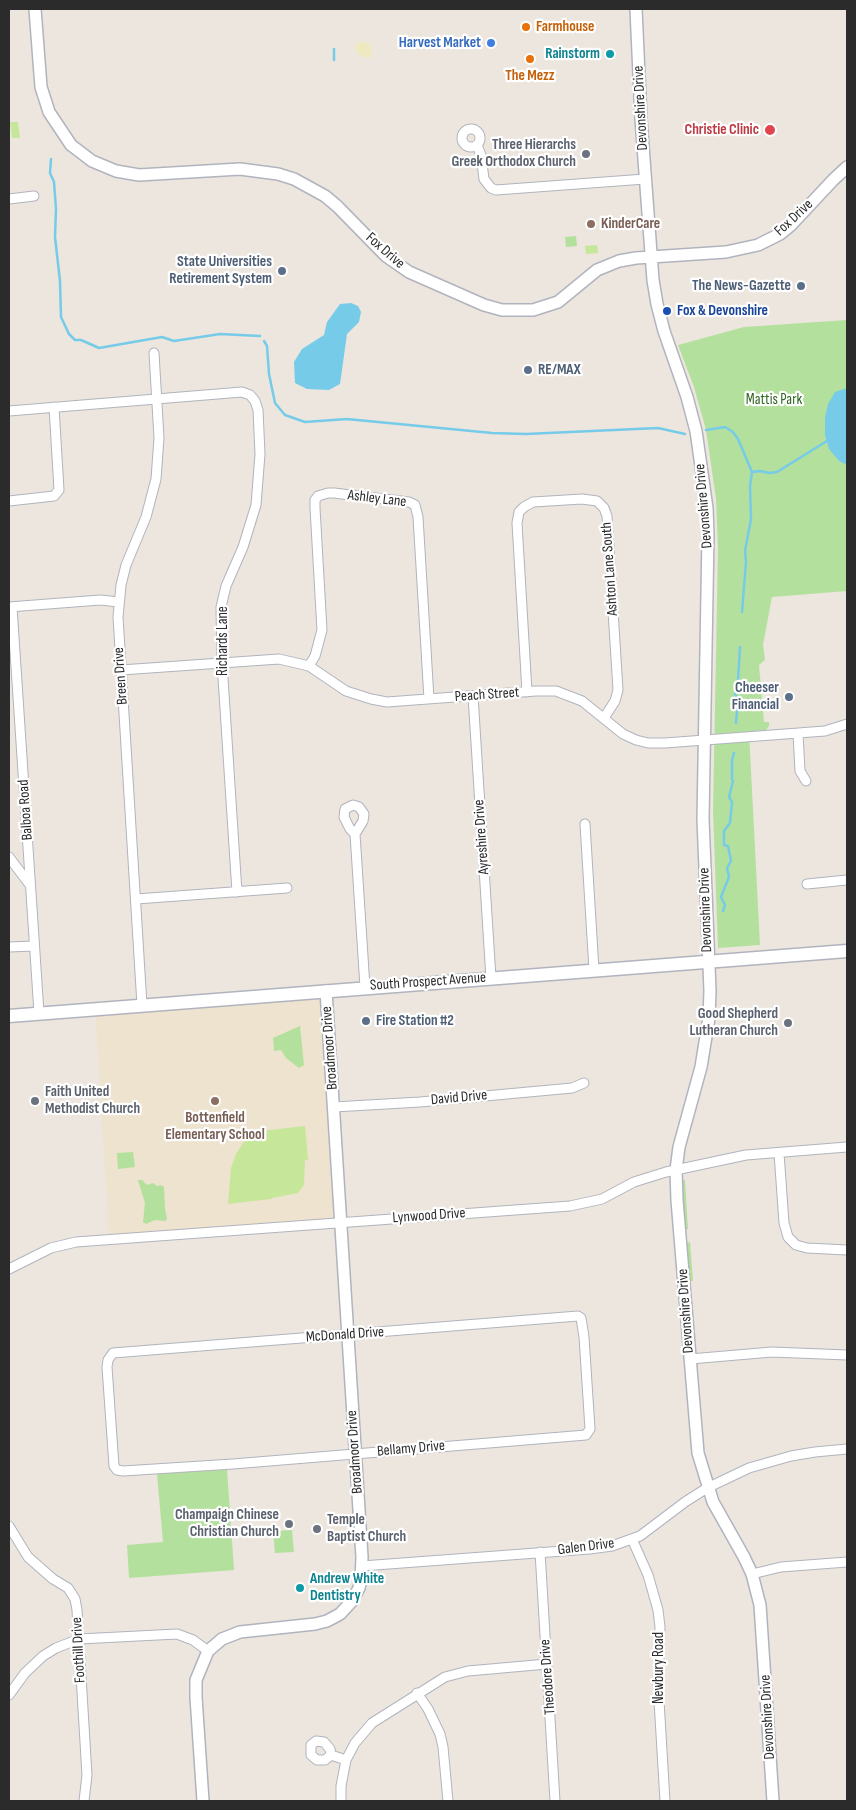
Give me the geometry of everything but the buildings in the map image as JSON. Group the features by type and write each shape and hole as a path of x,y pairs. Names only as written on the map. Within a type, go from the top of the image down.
{"main road":[{"name":"South Prospect Avenue","path":"9,1016 847,951"}],"street":[{"name":"Fox Drive","path":"35,9 41,87 48,112 71,145 92,162 116,171 139,175 240,169 278,174 294,179 337,206 386,256 409,272 484,305 502,310 534,310 558,302 597,270 619,261 743,249 768,241 790,225 847,167"},
{"name":"Devonshire Drive","path":"636,9 645,179 657,304 693,419 707,508 708,568 703,844 707,961 710,992 706,1038 682,1132 676,1170 696,1442 707,1488 721,1519 752,1574 760,1605 773,1801"},
{"path":"477,146 481,155 484,179 491,188 496,190 645,179"},
{"path":"9,198 34,196"},
{"name":"Breen Drive","path":"142,1005 118,617 126,565 146,517 156,479 159,438 154,353"},
{"name":"Richards Lane","path":"156,399 242,392 253,397 258,410 260,454 256,505 238,560 226,586 221,607 222,663 237,892"},
{"path":"9,410 156,399"},
{"path":"9,501 46,498 54,496 59,490 54,407"},
{"name":"Ashley Lane","path":"309,666 316,656 322,630 315,508 318,496 328,493 409,502 415,505 418,517 429,699"},
{"name":"Ashton Lane South","path":"527,692 517,523 519,512 524,506 532,502 582,499 597,501 604,508 607,516 618,690 615,701 604,718"},
{"path":"10,607 100,600 119,602"},
{"name":"Balboa Road","path":"10,607 39,1013"},
{"name":"Peach Street","path":"121,670 279,659 309,666 346,691 388,702 546,690 565,694 582,701 623,734 648,743 825,731 847,724"},
{"name":"Ayreshire Drive","path":"473,696 491,978"},
{"path":"798,733 800,771 806,781"},
{"path":"585,824 594,970"},
{"path":"355,834 365,987"},
{"path":"9,857 31,886"},
{"path":"807,884 847,880"},
{"path":"136,899 287,888"},
{"path":"9,947 34,946"},
{"name":"Broadmoor Drive","path":"208,1651 222,1639 240,1632 327,1621 340,1614 352,1601 359,1588 362,1566 326,991"},
{"name":"David Drive","path":"334,1107 420,1102 572,1088 584,1083"},
{"name":"Lynwood Drive","path":"9,1269 51,1248 76,1242 570,1206 602,1199 643,1179 676,1170 739,1157 847,1147"},
{"path":"779,1153 784,1223 788,1237 796,1245 807,1248 847,1250"},
{"name":"McDonald Drive","path":"117,1470 113,1460 108,1367 110,1356 113,1353 578,1316 581,1318 590,1429 586,1435"},
{"path":"690,1359 772,1352 847,1355"},
{"name":"Bellamy Drive","path":"117,1470 233,1464 586,1435"},
{"name":"Galen Drive","path":"362,1566 599,1549 632,1539 646,1532 685,1502 707,1488 742,1472 770,1461 815,1452 847,1450"},
{"name":"Foothill Drive","path":"9,1526 28,1557 52,1579 73,1593 77,1610 87,1775 84,1801"},
{"name":"Newbury Road","path":"632,1539 648,1575 658,1610 660,1627 658,1684 665,1801"},
{"name":"Theodore Drive","path":"540,1552 555,1801"},
{"path":"752,1574 781,1567 847,1562"},
{"path":"9,1695 25,1673 43,1656 56,1648 78,1639 168,1633 183,1635 208,1651 196,1680 203,1801"},
{"path":"341,1801 341,1786 346,1760 355,1743 372,1723 432,1683 452,1674 468,1671 547,1664"},
{"path":"418,1693 428,1709 444,1747 448,1801"},
{"path":"331,1755 346,1760"}],"shaded area":[{"name":"Bottenfield Elementary School","path":"323,993 337,1219 109,1237 95,1008"}],"green space":[{"path":"10,122 18,122 20,138 12,138"},
{"path":"576,236 577,246 566,247 565,237"},
{"path":"597,245 598,253 586,254 585,246"},
{"name":"Mattis Park","path":"847,320 847,591 772,597 763,645 765,660 759,665 764,722 769,722 769,726 766,730 749,732 760,945 718,948 713,811 718,549 716,499 706,430 694,387 678,345 744,327"},
{"path":"300,1026 304,1065 299,1068 286,1058 281,1050 274,1051 273,1038"},
{"path":"305,1126 308,1160 305,1160 304,1185 298,1193 271,1199 228,1204 231,1168 236,1154 245,1140 252,1134 261,1131"},
{"path":"133,1152 135,1167 118,1169 117,1153"},
{"path":"138,1180 142,1180 147,1185 153,1183 164,1187 167,1219 165,1221 155,1220 146,1224 143,1222 145,1203"},
{"path":"681,1180 685,1180 688,1229 684,1229"},
{"path":"690,1242 693,1281 689,1281 685,1244"},
{"path":"227,1469 234,1570 129,1578 127,1545 163,1542 157,1474"},
{"path":"292,1530 294,1552 275,1553 273,1531"}],"sand":[{"path":"358,42 370,43 372,48 371,57 365,58 357,53 354,47"}],"water":[{"path":"351,303 358,306 361,312 359,322 347,334 340,384 329,390 307,389 295,383 294,362 302,349 324,335 327,322 340,304"},
{"path":"847,388 847,465 839,461 829,449 825,435 825,418 828,404 835,392"}],"waterway":[{"path":"334,49 334,60"},
{"path":"51,159 50,173 54,182 56,209 55,237 60,281 61,317 69,334 75,340 81,340 99,348 162,337 174,341 220,334 260,336"},
{"path":"264,341 267,346 269,374 275,403 285,415 305,422 347,419 492,433 526,434 658,428 685,434"},
{"path":"706,430 725,427 733,432 738,439 752,472 750,486 751,519 745,551 746,562 742,612"},
{"path":"752,472 777,472 827,441"},
{"path":"736,723 738,700 735,694 740,684 738,680 740,647"},
{"path":"723,911 725,905 721,897 729,877 727,868 731,861 728,846 724,845 724,831 730,823 732,802 729,797 733,781 732,760 734,753"}],"place":[{"name":"Farmhouse","path":"526,27"},
{"name":"Harvest Market","path":"491,43"},
{"name":"Rainstorm","path":"610,54"},
{"name":"The Mezz","path":"530,59"},
{"name":"Christie Clinic","path":"770,130"},
{"name":"Three Hierarchs Greek Orthodox Church","path":"586,154"},
{"name":"KinderCare","path":"591,224"},
{"name":"State Universities Retirement System","path":"282,271"},
{"name":"The News-Gazette","path":"801,286"},
{"name":"Fox & Devonshire","path":"667,311"},
{"name":"RE/MAX","path":"528,370"},
{"name":"Cheeser Financial","path":"789,697"},
{"name":"Fire Station #2","path":"366,1021"},
{"name":"Good Shepherd Lutheran Church","path":"788,1023"},
{"name":"Faith United Methodist Church","path":"35,1101"},
{"name":"Bottenfield Elementary School","path":"215,1101"},
{"name":"Champaign Chinese Christian Church","path":"289,1524"},
{"name":"Temple Baptist Church","path":"317,1529"},
{"name":"Andrew White Dentistry","path":"300,1588"}]}
